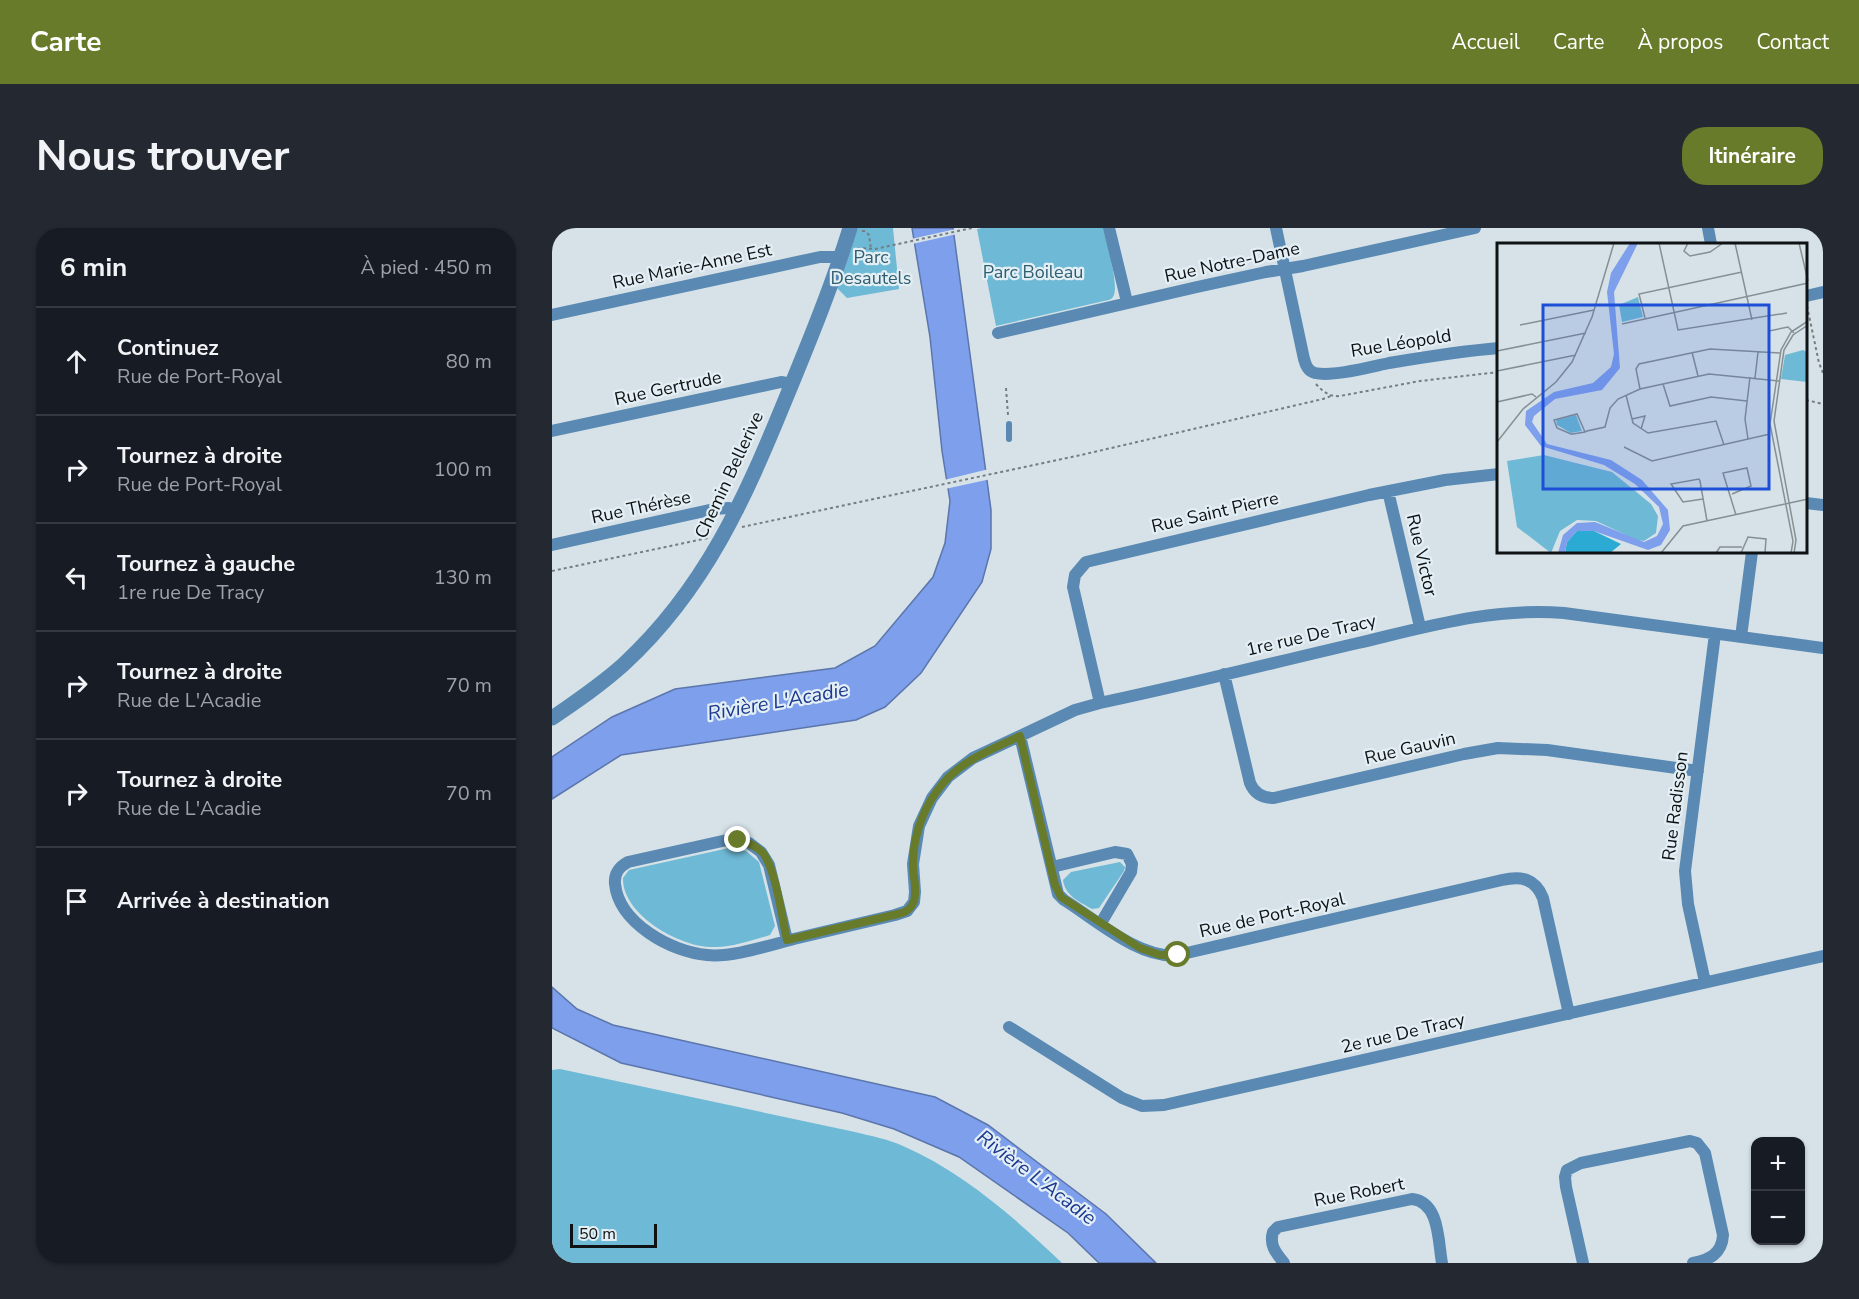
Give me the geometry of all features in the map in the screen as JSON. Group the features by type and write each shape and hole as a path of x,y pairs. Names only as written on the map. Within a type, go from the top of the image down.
{"street":[{"path":"1109,228 1127,302"},
{"path":"1276,228 1285,269"},
{"name":"Rue Notre-Dame","path":"998,333 1127,302 1475,228"},
{"path":"1708,228 1711,243"},
{"name":"Chemin Bellerive","path":"552,718 615,672 653,634 699,575 738,510 855,233"},
{"name":"Rue Marie-Anne Est","path":"552,315 847,253"},
{"name":"Rue Léopold","path":"1285,269 1305,359 1310,370 1325,373 1442,354 1497,348"},
{"path":"1808,296 1823,292"},
{"name":"Rue Gertrude","path":"552,431 781,382 792,384"},
{"name":"Rue Saint Pierre","path":"1100,703 1073,587 1075,575 1082,565 1094,559 1388,491 1445,480 1497,474"},
{"name":"Rue Victor","path":"1388,491 1420,627"},
{"path":"1808,503 1823,505"},
{"name":"Rue Thérèse","path":"552,544 714,509 738,510"},
{"path":"1740,637 1752,554"},
{"name":"1re rue De Tracy","path":"787,940 902,913 912,906 915,892 913,864 915,841 922,818 936,791 948,777 966,762 1076,710 1100,703 1420,627 1483,615 1533,611 1564,613 1823,648"},
{"name":"Rue Radisson","path":"1705,982 1689,913 1685,879 1715,634"},
{"name":"Rue Gauvin","path":"1224,674 1250,783 1255,792 1267,798 1482,750 1514,747 1698,771"},
{"name":"Rue de Port-Royal","path":"1020,736 1056,889 1061,897 1147,951 1172,956 1502,880 1525,879 1537,886 1543,898 1569,1014"},
{"path":"727,840 745,842 761,852 769,865 787,940 717,956 685,950 650,933 629,916 618,898 615,875 628,862 727,840"},
{"path":"1052,867 1115,852 1124,853 1130,857 1131,872 1101,923"},
{"name":"2e rue De Tracy","path":"1009,1027 1122,1098 1135,1104 1156,1106 1823,956"},
{"path":"1583,1263 1566,1187 1567,1170 1581,1163 1690,1141 1697,1143 1705,1153 1723,1235 1721,1247 1715,1254 1693,1263"},
{"name":"Rue Robert","path":"1284,1263 1272,1243 1273,1232 1278,1227 1412,1199 1426,1204 1432,1214 1442,1263"}],"lane":[{"path":"1009,424 1009,439"}],"path":[{"path":"847,253 857,248 875,249 972,228"},
{"path":"855,233 862,230 867,232 871,249"},
{"path":"857,248 858,243"},
{"path":"1808,315 1823,373"},
{"path":"736,528 924,489 1330,396 1341,396 1420,381 1497,372"},
{"path":"1316,383 1323,392 1330,396"},
{"path":"1006,388 1009,424"},
{"path":"1808,400 1823,404"},
{"path":"552,572 714,536"}],"green space":[{"name":"Parc Desautels","path":"857,228 893,228 899,289 847,298 837,288"},
{"name":"Parc Boileau","path":"1103,228 1114,274 1113,297 996,326 977,229"},
{"path":"729,848 746,851 759,862 775,926 770,935 723,947 702,946 687,942 671,936 643,917 632,905 625,892 623,878 629,870"},
{"path":"1120,862 1125,867 1124,871 1099,908 1092,909 1078,901 1064,886 1063,880 1071,872"},
{"path":"560,1069 855,1132 897,1144 947,1169 968,1183 1062,1263 552,1263 552,1070"}],"water":[{"name":"Rivière L'Acadie","path":"912,228 953,228 991,510 991,549 982,582 921,673 885,707 856,720 621,755 552,799 552,757 612,717 675,689 835,668 875,646 933,577 945,543 950,501 942,451 930,337"},
{"name":"Rivière L'Acadie","path":"552,987 577,1009 613,1025 935,1097 988,1125 1106,1214 1156,1263 1099,1263 1068,1233 959,1157 894,1129 842,1113 621,1063 552,1028"}],"pier":[{"path":"956,229 957,234 912,244 911,239"},
{"path":"989,469 991,479 945,489 944,480"}],"route":[{"path":"738,840 752,845 766,858 771,869 787,940 902,913 907,911 914,902 915,841 922,818 936,791 966,762 1020,736 1058,894 1140,948 1160,955 1178,955"}]}
